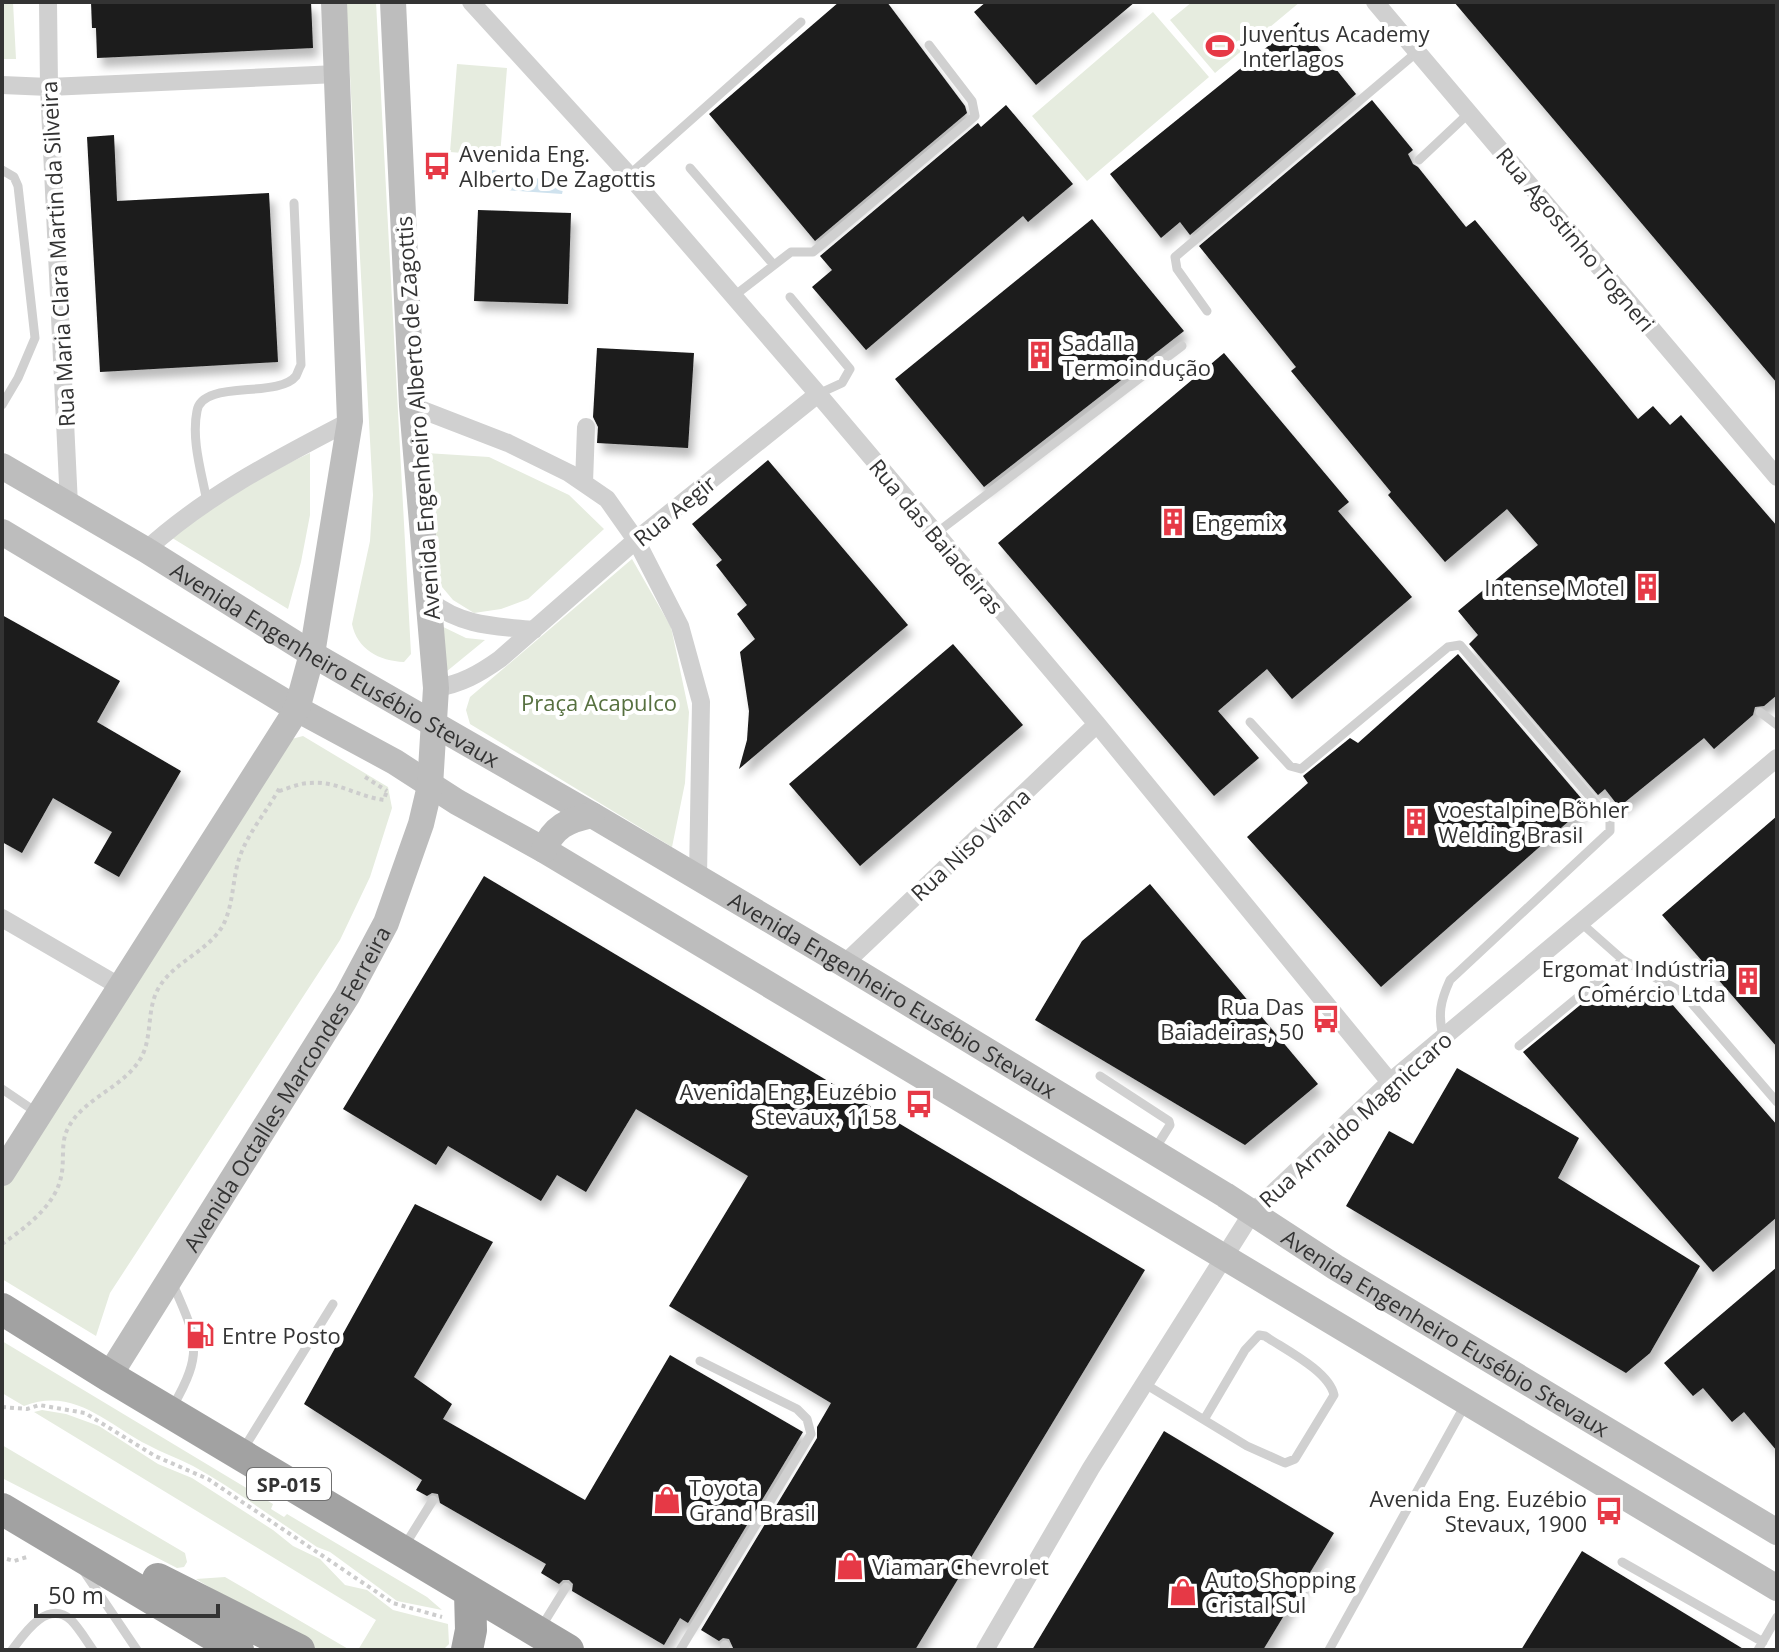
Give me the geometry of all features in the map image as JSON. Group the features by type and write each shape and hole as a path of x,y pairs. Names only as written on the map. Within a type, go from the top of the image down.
{"highway":[{"name":"SP-015","path":"2,1309 568,1650"},
{"path":"5,1518 81,1556 238,1650"},
{"path":"81,1556 138,1566 170,1586 299,1650"},
{"path":"468,1642 470,1592"}],"main road":[{"path":"2,1173 297,709 312,654 350,421 334,2"},
{"name":"Avenida Engenheiro Alberto de Zagottis","path":"393,2 412,406 436,688 430,786"},
{"name":"Avenida Engenheiro Eusébio Stevaux","path":"2,466 146,550 312,654 844,964 1154,1152 1335,1267 1777,1532"},
{"path":"2,532 297,709 395,762 430,786 544,850 1776,1586"},
{"name":"Avenida Octalles Marcondes Ferreira","path":"109,1376 367,960 386,923 421,824 430,786"},
{"path":"544,850 553,832 563,823 592,815"}],"street":[{"name":"Rua Maria Clara Martin da Silveira","path":"48,2 49,87 69,505"},
{"name":"Rua das Baiadeiras","path":"471,2 629,175 818,394 1097,724 1390,1082"},
{"name":"Rua Agostinho Togneri","path":"1375,2 1777,477"},
{"path":"2,85 49,87 337,74"},
{"name":"Rua Aegir","path":"436,688 478,675 636,540 818,394"},
{"path":"412,406 508,443 584,483 607,499 636,540 680,626 701,702 698,877"},
{"path":"146,550 170,528 244,477 350,421"},
{"path":"584,483 586,427"},
{"path":"430,601 445,613 478,625 534,630"},
{"name":"Rua Niso Viana","path":"844,964 1097,724"},
{"name":"Rua Arnaldo Magniccaro","path":"985,1650 1091,1468 1252,1213 1390,1082 1777,758"},
{"path":"2,918 119,986"}],"lane":[{"path":"629,175 801,22"},
{"path":"734,296 791,252 813,252 975,116 972,101 929,45"},
{"path":"1207,311 1177,269 1175,257 1417,52"},
{"path":"1419,160 1469,113"},
{"path":"690,168 773,264"},
{"path":"2,170 14,177 18,186 35,338 18,378 2,405"},
{"path":"207,502 197,447 196,409 202,399 282,384 295,377 301,365 294,203"},
{"path":"790,297 850,369 842,383 818,394"},
{"path":"935,534 1182,346"},
{"path":"1250,722 1290,766 1301,769 1448,647 1460,645 1610,820 1610,831 1450,980 1440,1002 1443,1037"},
{"path":"1760,712 1777,725"},
{"path":"1580,922 1623,960 1682,992 1777,1102"},
{"path":"1519,1046 1623,960"},
{"path":"1100,1076 1169,1121 1170,1125 1154,1152"},
{"path":"2,1089 39,1114"},
{"path":"169,1412 190,1376 194,1341 171,1277"},
{"path":"239,1454 333,1304"},
{"path":"1145,1384 1247,1446 1285,1463 1295,1459 1334,1395 1333,1389 1300,1359 1259,1335 1245,1350 1205,1418"},
{"path":"680,1650 811,1434 807,1419 797,1409 700,1361"},
{"path":"1329,1650 1466,1403"},
{"path":"401,1551 433,1500"},
{"path":"81,1556 137,1650"},
{"path":"1622,1562 1761,1646 1777,1617"},
{"path":"538,1632 566,1587"},
{"path":"12,1650 34,1621 53,1613 69,1618 93,1650"}],"path":[{"path":"278,791 310,782 334,785 367,798 384,800 395,762"},
{"path":"2,1244 24,1229 52,1198 61,1178 67,1130 76,1117 131,1071 142,1055 157,989 223,925 241,852 284,777"},
{"path":"2,1407 27,1409 39,1405 85,1413 155,1456 208,1479 393,1603 447,1618 468,1642"}],"green space":[{"path":"2,2 13,2 16,59 2,59"},
{"path":"346,2 376,2 411,654 404,662 370,652 359,640 352,624 370,541 373,495"},
{"name":"Juventus Academy Interlagos","path":"1192,2 1300,2 1215,73 1170,20"},
{"path":"1153,12 1209,77 1087,181 1032,116"},
{"path":"457,64 507,68 500,156 450,152"},
{"path":"310,453 310,515 288,609 169,536 238,487"},
{"path":"426,453 489,457 569,495 604,529 528,599 501,609 474,613 453,600 437,581"},
{"name":"Praça Acapulco","path":"632,559 671,627 689,712 685,783 672,847 470,724 466,710 470,697"},
{"path":"435,623 466,638 485,640 441,676"},
{"path":"303,736 388,787 392,808 370,877 340,940 110,1293 96,1336 2,1279 2,1177 284,741"},
{"path":"2,1341 273,1504 271,1509 284,1517 287,1514 427,1597 442,1610 397,1601 330,1552 317,1547 225,1485 148,1445 90,1410 59,1401 42,1401 24,1406 2,1393"},
{"path":"42,1410 66,1414 99,1426 158,1464 192,1478 293,1546 320,1559 345,1585 367,1590 393,1610 448,1624 449,1644 443,1650 358,1650 376,1620 34,1412"},
{"path":"2,1445 185,1553 187,1562 184,1567 177,1568 2,1478"},
{"path":"225,1577 350,1650 313,1650 196,1579"}],"water":[{"path":"492,170 529,180 548,176 556,178 564,185 562,194 491,189"}],"building":[{"path":"91,2 311,2 313,48 97,58"},
{"path":"839,2 887,2 965,106 967,113 815,241 709,114"},
{"path":"986,2 1135,2 1036,85 974,12"},
{"path":"1454,2 1777,2 1777,383"},
{"path":"1298,22 1356,94 1190,235 1180,222 1161,238 1110,174"},
{"path":"1372,100 1413,150 1408,154 1413,164 1466,227 1475,220 1638,419 1653,406 1670,425 1681,415 1777,526 1777,695 1764,706 1755,707 1753,715 1714,749 1704,738 1619,807 1605,789 1598,795 1469,644 1478,635 1458,611 1538,545 1507,509 1445,562 1291,371 1296,367 1199,246"},
{"path":"1006,105 1073,184 1028,222 1023,216 866,350 812,287 832,270 820,256 978,123 981,127"},
{"path":"114,135 117,201 269,193 278,362 100,372 87,137"},
{"path":"478,210 571,213 568,304 474,301"},
{"name":"Sadalla Termoindução","path":"1092,219 1184,331 984,487 895,379"},
{"path":"597,348 694,353 688,448 597,443 598,427 593,417"},
{"name":"Engemix","path":"1224,353 1349,502 1338,511 1412,597 1292,699 1267,669 1218,711 1259,758 1214,796 998,543"},
{"path":"768,460 908,625 739,769 747,740 749,711 740,652 755,639 737,614 747,605 716,565 722,560 692,524"},
{"path":"2,615 120,681 97,722 181,771 119,877 94,863 112,832 53,798 22,853 2,842"},
{"path":"953,644 1023,725 860,866 789,784"},
{"name":"voestalpine Böhler Welding Brasil","path":"1458,654 1587,805 1381,987 1247,837 1308,783 1303,776 1350,738 1358,743"},
{"name":"Ergomat Indústria Comércio Ltda","path":"1777,816 1777,1047 1662,915"},
{"path":"484,876 1145,1270 915,1650 734,1650 729,1639 719,1641 701,1630 817,1438 817,1427 831,1403 669,1306 748,1176 636,1109 586,1192 557,1175 541,1201 448,1146 436,1165 343,1109"},
{"path":"1150,884 1318,1084 1245,1145 1035,1020 1082,941"},
{"path":"1607,983 1628,1008 1654,986 1658,988 1777,1125 1777,1217 1713,1272 1523,1052"},
{"path":"1457,1068 1579,1138 1558,1178 1700,1266 1650,1353 1626,1373 1346,1206 1389,1131 1413,1144"},
{"path":"415,1204 493,1242 414,1377 452,1404 443,1419 585,1500 670,1355 803,1432 688,1623 680,1618 664,1645 572,1591 573,1584 569,1580 559,1584 541,1573 546,1564 440,1503 438,1494 427,1496 416,1490 422,1480 304,1404"},
{"path":"1777,1267 1777,1451 1744,1412 1732,1422 1703,1388 1693,1396 1664,1363"},
{"name":"Auto Shopping Cristal Sul","path":"1164,1431 1334,1533 1263,1650 1032,1650"},
{"path":"1582,1551 1745,1650 1521,1650"}],"place":[{"name":"Juventus Academy Interlagos","path":"1220,46"},
{"name":"Avenida Eng. Alberto De Zagottis","path":"437,166"},
{"name":"Sadalla Termoindução","path":"1040,355"},
{"name":"Engemix","path":"1173,522"},
{"name":"Intense Motel","path":"1647,587"},
{"name":"voestalpine Böhler Welding Brasil","path":"1416,822"},
{"name":"Ergomat Indústria Comércio Ltda","path":"1748,981"},
{"name":"Rua Das Baiadeiras, 50","path":"1326,1019"},
{"name":"Avenida Eng. Euzébio Stevaux, 1158","path":"919,1104"},
{"name":"Entre Posto","path":"200,1335"},
{"name":"Toyota Grand Brasil","path":"667,1500"},
{"name":"Avenida Eng. Euzébio Stevaux, 1900","path":"1609,1511"},
{"name":"Viamar Chevrolet","path":"850,1566"},
{"name":"Auto Shopping Cristal Sul","path":"1183,1592"}]}
